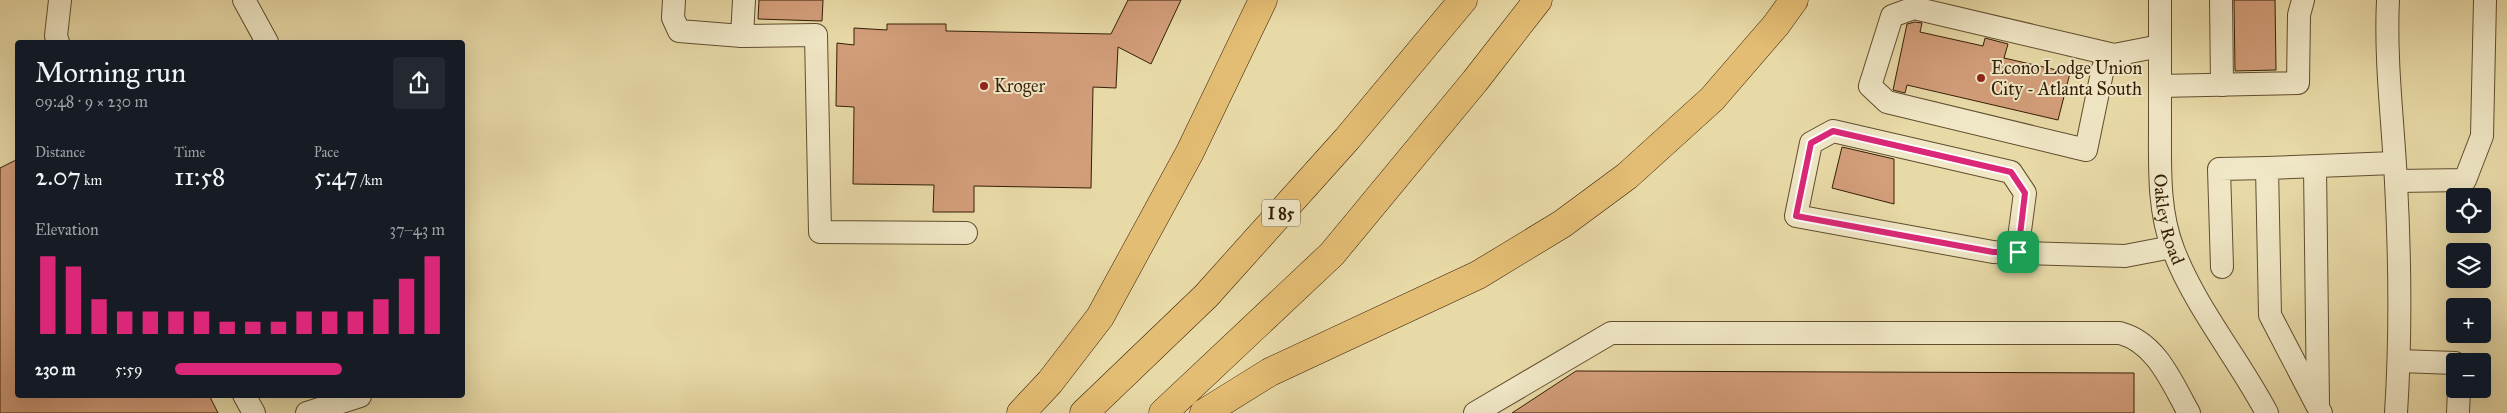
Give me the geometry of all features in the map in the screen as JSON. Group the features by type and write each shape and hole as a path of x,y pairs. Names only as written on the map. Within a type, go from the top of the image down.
{"highway":[{"path":"1021,413 1050,382 1100,317 1190,152 1263,0"},
{"name":"I 85","path":"1084,413 1206,296 1346,139 1463,0"},
{"path":"1163,413 1332,254 1475,81 1538,0"},
{"path":"1204,413 1270,372 1478,275 1562,224 1627,176 1712,99 1776,25 1794,0"}],"street":[{"path":"60,0 60,40"},
{"path":"244,0 266,40"},
{"path":"674,0 673,18 680,31 742,36 816,35 820,232 966,233"},
{"path":"742,36 744,0"},
{"name":"Oakley Road","path":"2160,0 2160,177 2165,218 2172,247 2186,278 2252,385 2267,413"},
{"path":"2221,0 2222,85"},
{"path":"2160,86 2298,84 2299,15 2303,0"},
{"path":"2388,0 2388,84 2395,172 2399,361 2396,413"},
{"path":"2222,267 2219,169 2315,167 2395,172 2464,180 2482,136 2485,0"},
{"path":"2114,55 2103,68 2086,150 1887,102 1870,86 1892,16 1914,8 2114,55 2160,46"},
{"path":"2018,252 2025,193 2011,172 1833,131 1811,143 1796,216 1993,252 2125,256 2172,247"},
{"path":"2315,167 2319,411"},
{"path":"2267,168 2270,315 2319,411"},
{"path":"1475,413 1611,333 2120,333 2134,336 2146,345 2158,360 2189,413"},
{"path":"2399,361 2446,362"},
{"path":"246,398 254,413"},
{"path":"2458,413 2459,398"},
{"path":"309,406 362,401"}],"building":[{"path":"759,0 823,0 822,21 758,19"},
{"path":"1128,0 1181,0 1151,64 1118,47 1116,88 1093,87 1091,188 974,186 974,212 933,212 934,185 853,184 854,107 836,106 837,43 854,45 854,28 887,30 887,24 946,24 946,31 1111,34"},
{"path":"2234,0 2275,0 2276,70 2235,71"},
{"name":"Econo Lodge Union City - Atlanta South","path":"1922,23 1920,32 1983,46 1985,38 2008,44 2004,58 2070,73 2058,120 1907,85 1905,93 1893,90 1907,24"},
{"path":"1842,147 1894,159 1894,204 1832,188"},
{"path":"15,160 15,398 210,398 218,413 0,413 0,168"},
{"path":"1576,371 2134,373 2134,413 1512,413"}],"place":[{"name":"Econo Lodge Union City - Atlanta South","path":"1981,78"},
{"name":"Kroger","path":"984,86"}],"route":[{"path":"1833,131 2011,172 2025,193 2018,252 1993,252 1796,216 1811,143 1833,131"}]}
